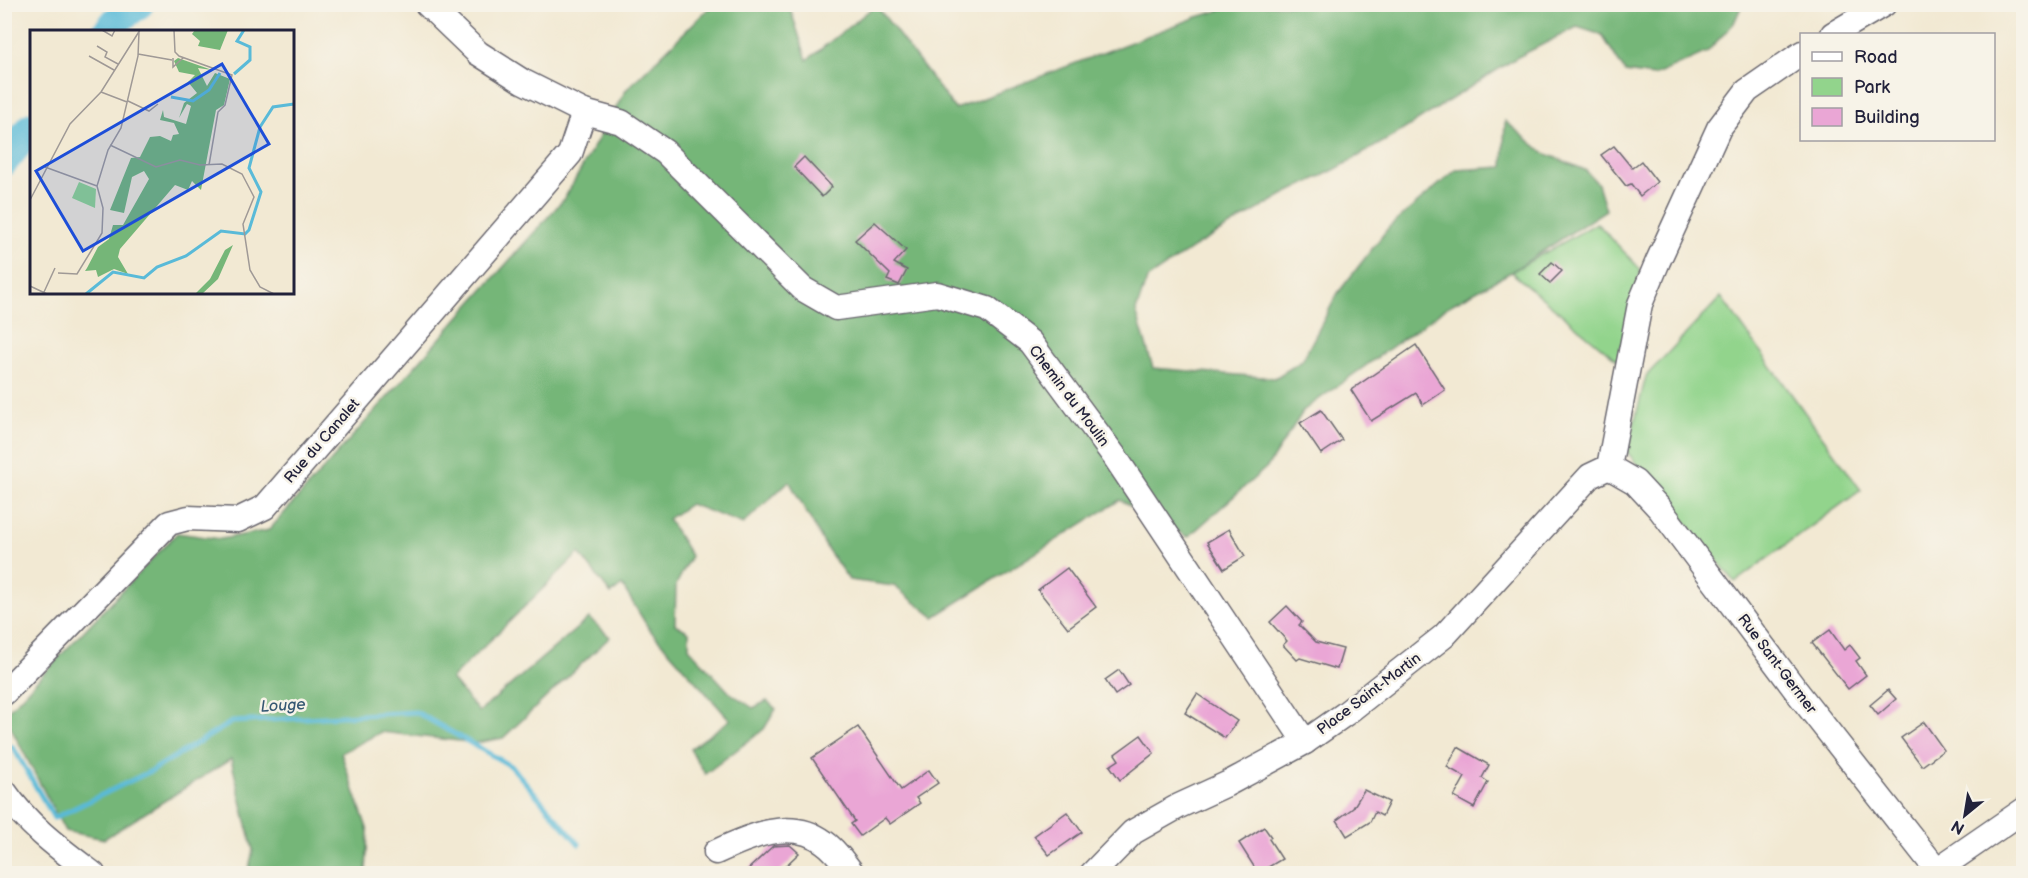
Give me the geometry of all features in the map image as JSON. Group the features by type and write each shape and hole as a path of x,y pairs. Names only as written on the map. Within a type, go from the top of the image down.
{"street":[{"name":"Chemin du Moulin","path":"427,4 478,53 522,81 584,112 621,122 665,152 803,289 836,308 938,294 987,309 1030,342 1115,457 1305,742"},
{"path":"1835,33 1884,4"},
{"path":"1609,467 1640,304 1719,128 1748,91 1787,61 1800,54"},
{"name":"Rue du Canalet","path":"4,693 169,524 188,518 238,520 265,507 570,154 584,112"},
{"name":"Place Saint-Martin","path":"1092,873 1133,832 1305,742 1345,714 1444,636 1590,476 1609,467"},
{"name":"Rue Sant-Germer","path":"1609,467 1635,482 1660,509 1934,872"},
{"path":"4,791 15,807 45,838 93,873"},
{"path":"1934,872 2024,810"},
{"path":"716,852 745,838 790,830 806,833 824,841 853,873"}],"green space":[{"path":"712,5 789,5 807,60 876,5 955,109 1197,17 1237,5 1742,5 1734,23 1707,52 1654,76 1625,72 1602,35 1577,27 1516,58 1395,135 1336,169 1283,195 1194,247 1147,279 1136,311 1153,368 1275,378 1302,361 1338,293 1389,227 1456,170 1503,167 1505,121 1544,153 1585,170 1598,184 1606,210 1511,272 1449,306 1304,410 1268,466 1188,537 1120,500 934,617 894,586 849,580 826,547 789,481 743,524 690,504 668,519 691,556 676,585 675,624 689,632 689,648 729,692 753,708 767,701 776,709 764,729 705,774 690,749 730,720 649,629 622,585 611,594 579,553 451,679 479,712 589,618 610,637 503,738 476,743 381,732 341,753 368,831 366,873 248,873 253,850 231,759 104,839 65,831 4,715 177,533 221,539 269,530 564,199 626,90"},
{"path":"1597,223 1641,270 1618,361 1511,272"},
{"path":"1721,297 1861,490 1735,582 1627,452 1646,376"}],"building":[{"path":"1614,146 1632,168 1641,161 1657,182 1640,196 1631,184 1626,186 1601,155"},
{"path":"804,157 832,187 822,197 794,167"},
{"path":"875,222 906,250 894,263 907,270 899,285 887,280 890,274 855,240"},
{"path":"1552,262 1562,271 1550,283 1540,274"},
{"path":"1416,345 1445,390 1423,405 1416,393 1371,421 1351,390"},
{"path":"1321,410 1342,440 1321,454 1300,423"},
{"path":"1229,529 1245,556 1224,569 1207,542"},
{"path":"1067,568 1096,607 1068,628 1038,590"},
{"path":"1287,606 1302,622 1299,625 1316,642 1343,649 1337,669 1300,658 1297,660 1283,645 1287,641 1270,622"},
{"path":"1830,630 1844,650 1850,645 1860,658 1856,661 1866,675 1848,689 1812,643"},
{"path":"1119,670 1129,685 1115,695 1105,680"},
{"path":"1888,690 1896,699 1878,715 1870,705"},
{"path":"1197,694 1237,721 1225,738 1185,713"},
{"path":"1924,722 1944,750 1922,766 1901,738"},
{"path":"858,727 901,790 929,770 938,783 916,798 920,803 890,824 885,818 860,836 851,824 855,821 812,758"},
{"path":"1141,735 1154,753 1120,780 1110,766 1119,760 1115,754"},
{"path":"1458,747 1489,765 1482,778 1488,782 1474,808 1454,797 1465,777 1447,767"},
{"path":"1364,790 1389,802 1382,816 1375,812 1370,822 1347,836 1337,820 1353,808"},
{"path":"1067,812 1082,832 1049,855 1034,836"},
{"path":"1264,827 1282,859 1258,873 1239,843"},
{"path":"790,845 799,853 778,873 744,873 773,846"}],"waterway":[{"path":"109,30 116,21 139,4"},
{"path":"4,161 30,129"},
{"name":"Louge","path":"4,745 13,747 54,818 153,770 232,722 416,712 511,766 579,844"}]}
